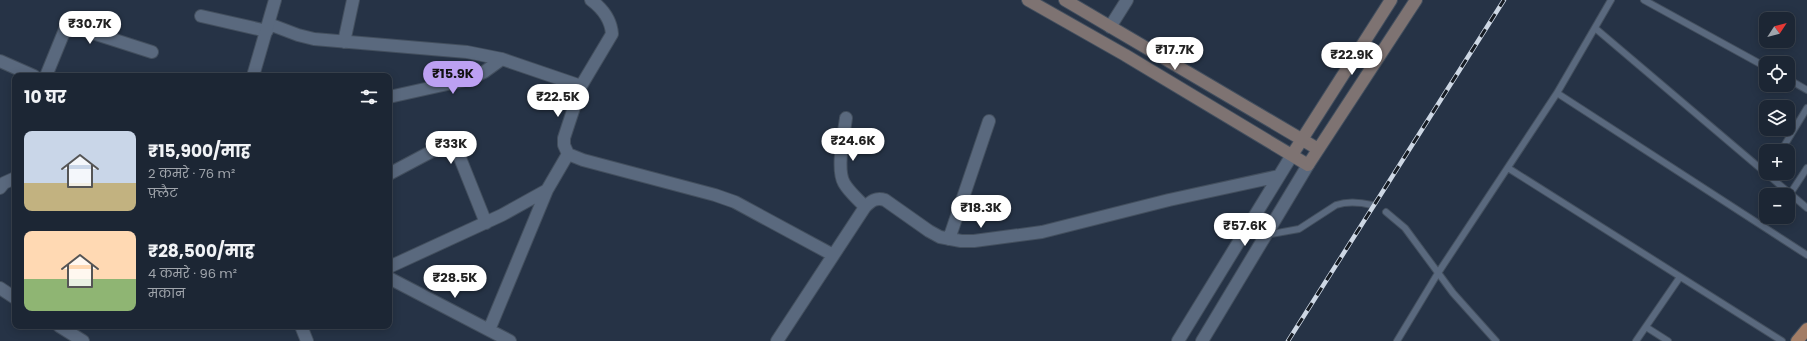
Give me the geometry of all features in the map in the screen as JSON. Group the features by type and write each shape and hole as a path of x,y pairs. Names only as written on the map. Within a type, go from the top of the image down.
{"main road":[{"path":"1028,0 1125,55 1308,165 1416,0"},
{"path":"1065,0 1318,149"},
{"path":"1292,155 1391,0"},
{"path":"1797,341 1807,329"}],"street":[{"path":"254,73 275,0"},
{"path":"344,42 353,0"},
{"path":"591,0 601,8 607,16 612,27 612,34 581,86 564,138 564,146 568,154 583,160 715,195 735,202 833,255"},
{"path":"1110,27 1127,0"},
{"path":"201,16 268,27 314,39 467,52 502,59 581,86"},
{"path":"47,73 66,27 71,26 152,52"},
{"path":"392,96 470,79 484,72 502,59"},
{"path":"0,61 27,73"},
{"path":"846,118 841,176 848,189 864,206"},
{"path":"949,240 989,121"},
{"path":"392,172 438,148 447,145 456,148 486,222"},
{"path":"489,330 547,190 568,154"},
{"path":"1178,341 1292,155"},
{"path":"1202,341 1308,165"},
{"path":"777,341 864,206 871,200 879,198 885,200 929,231 949,240 974,241 1019,236 1279,176"},
{"path":"0,188 4,183 12,179"},
{"path":"392,266 486,222 547,190"},
{"path":"392,280 510,341"},
{"path":"0,288 12,296"},
{"path":"64,329 83,341"},
{"path":"302,329 306,341"}],"lane":[{"path":"1397,341 1438,273 1557,93 1612,0"},
{"path":"1644,0 1759,63"},
{"path":"1595,28 1759,166"},
{"path":"1795,83 1807,90"},
{"path":"1557,93 1807,255"},
{"path":"1784,144 1807,108"},
{"path":"1508,168 1782,341"},
{"path":"1794,188 1807,168"},
{"path":"1775,180 1783,188"},
{"path":"1795,198 1807,208"},
{"path":"1266,235 1299,229 1336,205 1342,203 1355,202 1372,205"},
{"path":"1386,212 1405,228 1453,293 1496,341"},
{"path":"1636,341 1680,277"},
{"path":"1646,327 1668,341"}],"railway":[{"path":"1288,341 1504,0"}]}
